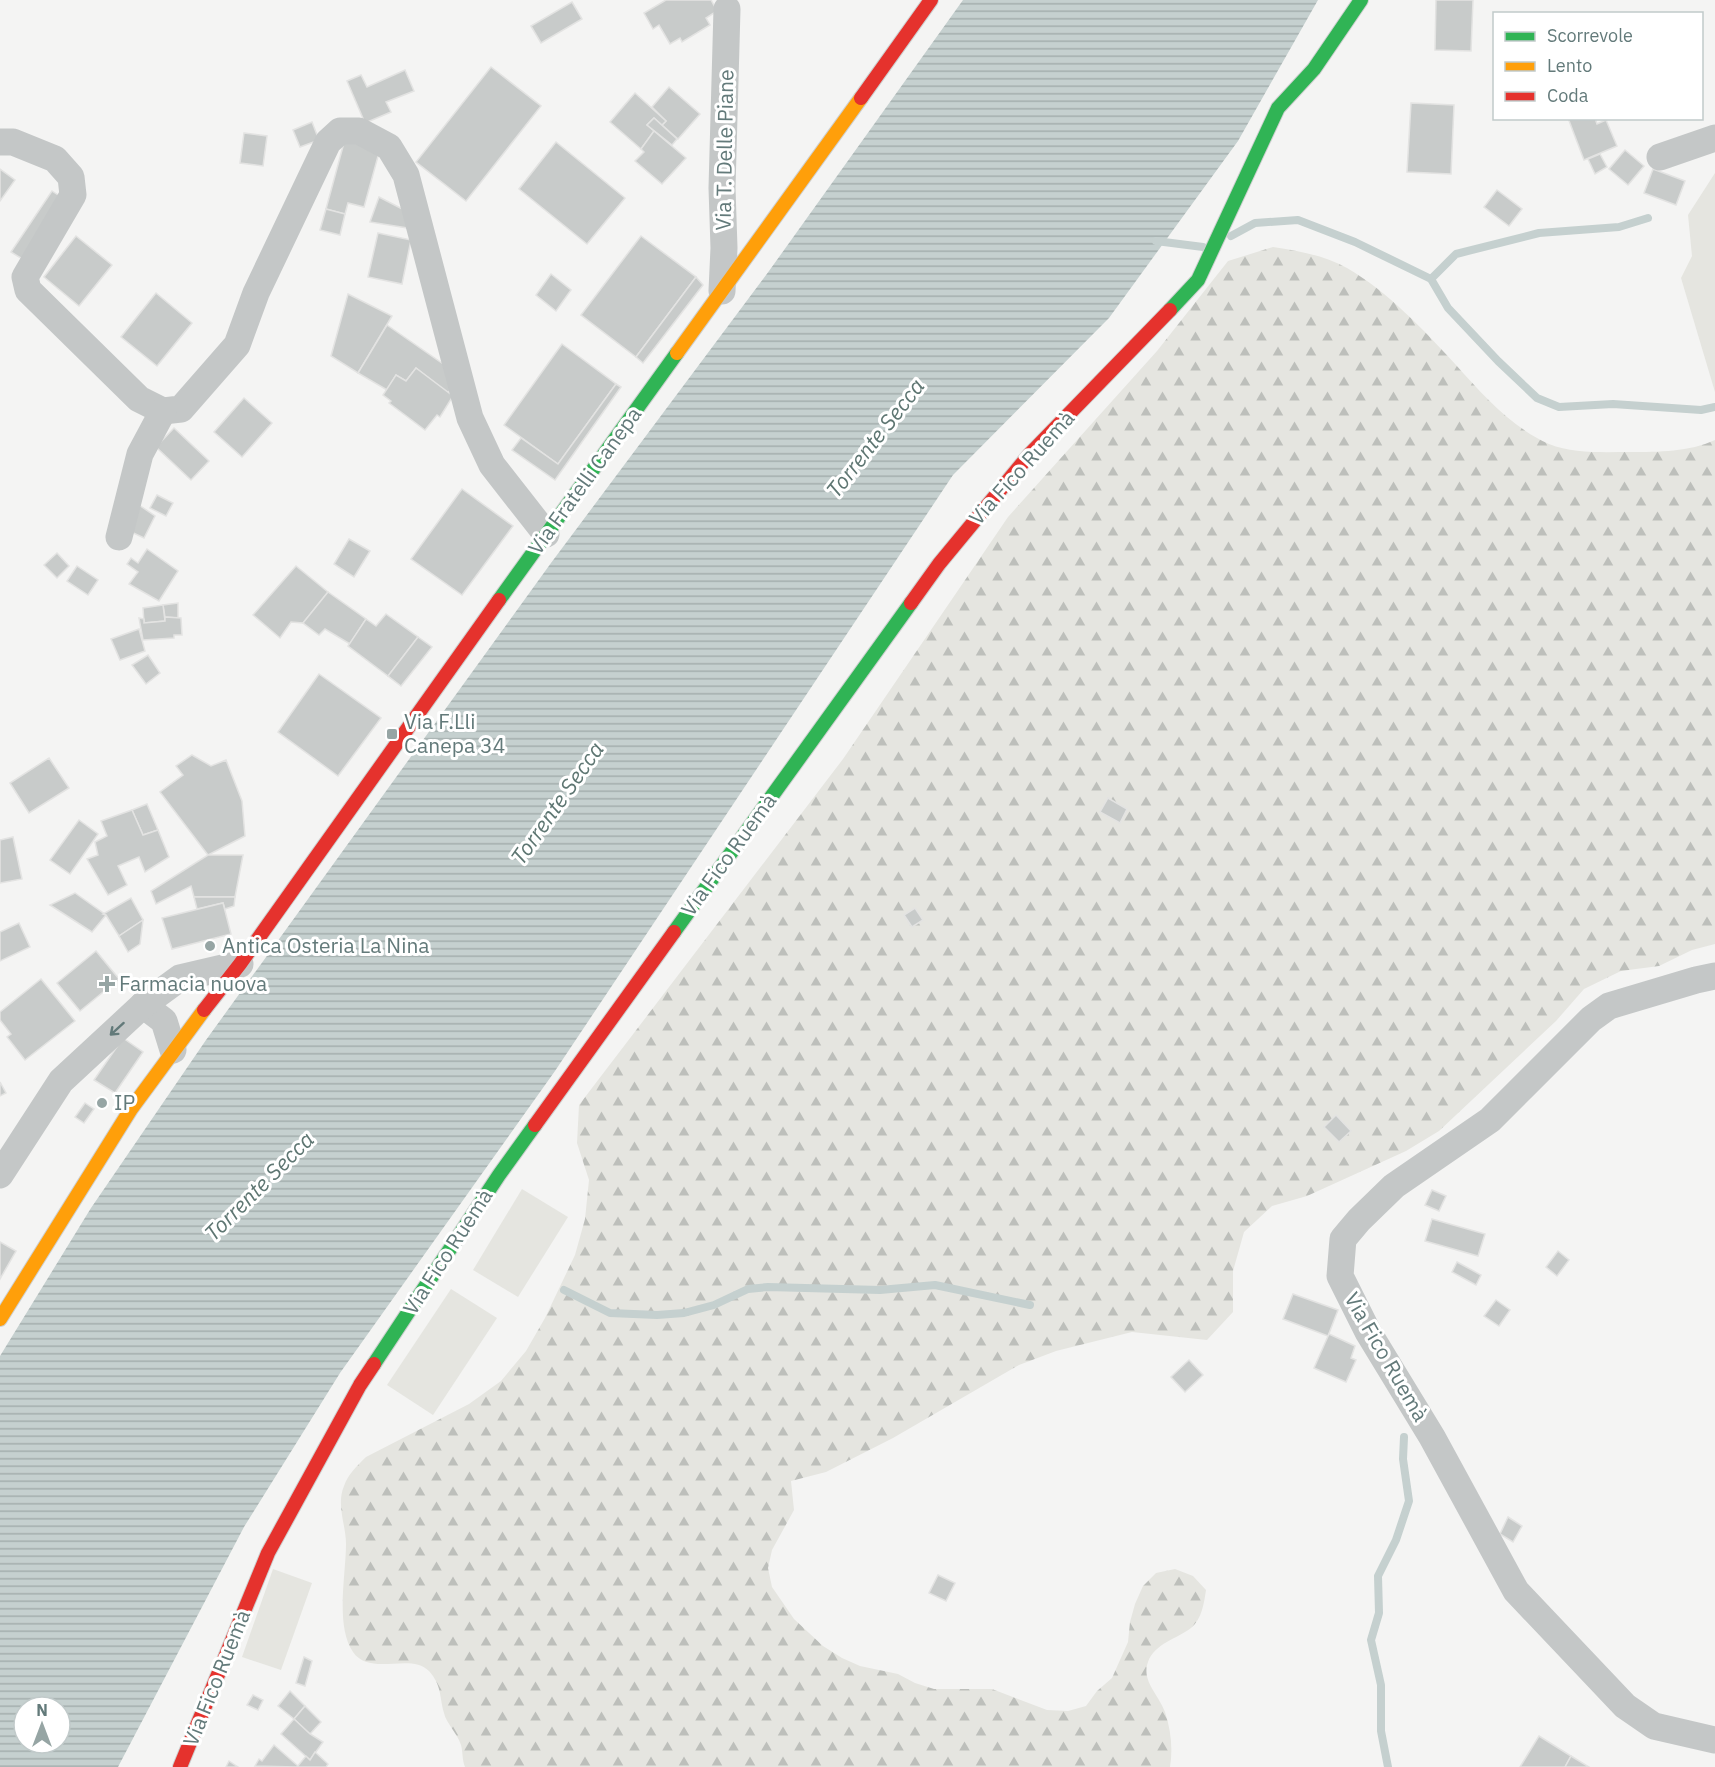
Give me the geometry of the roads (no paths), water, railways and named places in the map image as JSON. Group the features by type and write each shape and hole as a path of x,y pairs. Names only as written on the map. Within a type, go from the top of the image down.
{"street":[{"name":"Via Fratelli Canepa","path":"0,1319 131,1109 173,1050 240,964 546,534 931,0"},
{"name":"Via Fico Ruemà","path":"180,1767 268,1553 360,1385 499,1175 939,564 1030,454 1157,326 1198,280 1278,108 1314,69 1360,0"},
{"name":"Via T. Delle Piane","path":"722,291 724,248 722,188 728,9"},
{"path":"0,142 12,142 55,159 71,177 73,195 25,277 28,290 139,399 163,411 181,409 237,345 256,293 328,142 340,131 359,131 389,147 406,175 470,418 492,465 546,534"},
{"path":"1660,157 1715,138"},
{"path":"119,537 140,454 163,411"},
{"path":"0,1175 61,1082 143,1005 180,978 240,964"},
{"name":"Via Fico Ruemà","path":"1715,976 1609,1006 1591,1019 1490,1120 1394,1186 1359,1220 1343,1239 1340,1276 1368,1332 1432,1437 1516,1591 1625,1706 1654,1726 1715,1740"},
{"path":"143,1005 164,1021 173,1050"}],"water":[{"name":"Torrente Secca","path":"963,0 1318,0 1238,141 1109,318 953,475 555,1071 340,1373 244,1527 118,1767 0,1767 0,1356 91,1208 206,1040 551,563 769,271"}],"waterway":[{"path":"1431,279 1456,254 1539,233 1619,227 1648,218"},
{"path":"1231,236 1255,223 1298,220 1355,242 1431,279 1448,308 1498,361 1537,398 1559,407 1613,404 1701,410 1715,407"},
{"path":"1156,241 1203,247"},
{"path":"564,1290 610,1313 657,1315 684,1313 714,1305 748,1289 768,1287 880,1290 935,1285 1030,1305"},
{"path":"1388,1767 1381,1731 1381,1685 1371,1640 1379,1613 1378,1576 1396,1540 1409,1501 1403,1459 1404,1437"}],"place":[{"name":"Via F.Lli Canepa 34","path":"392,734"},
{"name":"Antica Osteria La Nina","path":"210,946"},
{"name":"Farmacia nuova","path":"107,984"},
{"name":"IP","path":"102,1103"}]}
